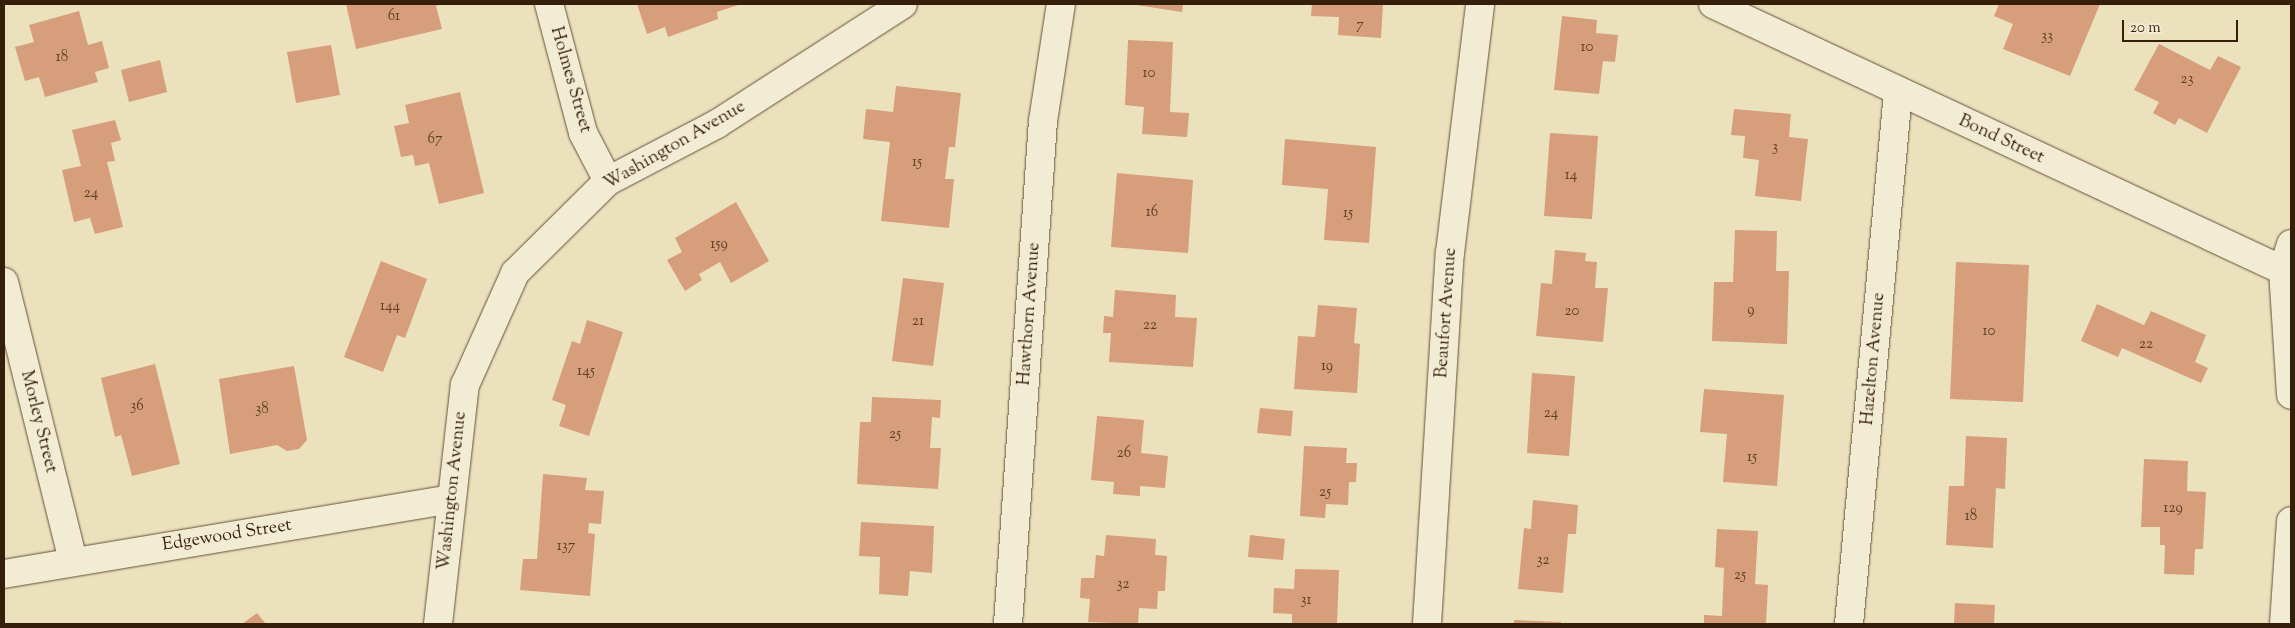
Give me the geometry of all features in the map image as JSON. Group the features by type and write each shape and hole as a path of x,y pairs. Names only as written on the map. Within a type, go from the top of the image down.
{"street":[{"name":"Holmes Street","path":"549,4 583,133 608,181"},
{"name":"Washington Avenue","path":"438,624 465,385 515,273 608,181 717,124 903,4"},
{"name":"Hawthorn Avenue","path":"1008,624 1043,121 1061,4"},
{"name":"Beaufort Avenue","path":"1426,624 1450,253 1480,4"},
{"name":"Bond Street","path":"1713,4 1898,93 2287,272"},
{"name":"Hazelton Avenue","path":"1849,624 1898,93"},
{"path":"2291,244 2287,272 2291,394"},
{"name":"Morley Street","path":"4,282 73,561"},
{"name":"Edgewood Street","path":"4,574 451,499"},
{"path":"2284,624 2291,521"}],"building":[{"path":"346,4 442,4 436,6 442,29 356,49"},
{"path":"637,4 741,4 717,12 718,19 668,37 665,27 647,34"},
{"path":"1130,4 1183,4 1182,12"},
{"path":"1312,4 1383,4 1381,38 1338,35 1339,17 1311,16"},
{"path":"1999,4 2100,4 2070,76 2003,49 2013,24 1994,16"},
{"path":"79,11 88,45 102,41 109,68 95,72 98,82 45,97 39,77 25,81 15,47 34,42 29,25"},
{"path":"1562,16 1597,20 1596,33 1618,35 1615,62 1603,61 1599,94 1554,90"},
{"path":"1128,40 1173,42 1170,112 1189,113 1187,137 1142,134 1144,107 1125,105"},
{"path":"2159,44 2210,70 2218,56 2241,67 2207,133 2179,118 2175,125 2153,113 2159,102 2134,90"},
{"path":"331,45 340,95 296,103 287,52"},
{"path":"160,60 167,92 129,102 121,70"},
{"path":"896,86 961,93 955,147 949,147 945,179 954,179 949,228 881,221 890,142 863,139 866,109 893,112"},
{"path":"460,92 484,193 439,204 429,163 415,166 413,155 401,157 394,126 409,123 405,105"},
{"path":"1734,109 1791,114 1789,137 1808,139 1801,201 1755,196 1759,160 1743,158 1745,136 1731,135"},
{"path":"115,120 121,140 111,143 115,161 107,162 123,227 95,234 90,218 74,222 62,170 81,166 72,130"},
{"path":"1550,133 1598,136 1592,219 1544,216"},
{"path":"1285,139 1376,147 1369,243 1324,240 1328,189 1282,185"},
{"path":"1117,173 1193,180 1188,253 1111,247"},
{"path":"736,202 769,261 731,283 720,262 699,274 702,280 685,291 667,260 682,252 675,238"},
{"path":"1735,230 1777,231 1776,271 1789,271 1787,344 1712,341 1714,282 1733,282"},
{"path":"1555,250 1586,253 1585,261 1597,262 1595,288 1608,288 1603,342 1536,336 1541,283 1552,284"},
{"path":"381,261 427,279 405,338 397,335 383,372 344,357"},
{"path":"1956,262 2029,265 2023,402 1950,399"},
{"path":"903,278 944,283 933,366 892,361"},
{"path":"1115,290 1176,295 1175,317 1197,318 1193,367 1109,362 1111,333 1103,333 1104,316 1113,317"},
{"path":"2097,304 2144,325 2151,311 2206,335 2195,362 2208,368 2201,383 2122,348 2118,357 2081,341"},
{"path":"1318,305 1357,308 1354,343 1360,344 1357,393 1294,389 1298,336 1315,337"},
{"path":"587,320 623,332 589,436 559,426 566,405 552,400 572,341 580,344"},
{"path":"155,364 180,464 132,476 121,435 115,437 101,378"},
{"path":"294,366 307,440 299,449 287,451 277,445 230,454 219,379"},
{"path":"1532,373 1575,376 1569,456 1527,453"},
{"path":"1704,389 1784,395 1777,486 1723,482 1727,434 1700,432"},
{"path":"872,397 941,400 940,418 932,417 930,448 941,448 938,489 857,484 860,422 871,422"},
{"path":"1260,408 1293,411 1291,436 1257,433"},
{"path":"1097,416 1144,420 1141,453 1168,456 1165,488 1140,486 1140,496 1113,494 1114,482 1091,480"},
{"path":"1966,436 2007,438 2005,489 1996,488 1993,548 1946,545 1949,486 1964,486"},
{"path":"1304,446 1347,448 1346,463 1357,463 1356,482 1349,482 1348,505 1326,504 1325,518 1300,516"},
{"path":"2144,459 2188,461 2187,491 2206,492 2203,549 2195,549 2194,575 2164,574 2165,545 2160,545 2160,527 2141,527"},
{"path":"543,474 587,478 585,490 604,491 601,524 589,523 588,533 595,534 590,596 520,590 523,559 537,559"},
{"path":"1533,500 1578,505 1576,534 1568,534 1563,593 1518,589 1524,528 1531,529"},
{"path":"861,522 934,526 932,573 910,571 908,596 879,594 880,557 859,556"},
{"path":"1717,529 1758,531 1755,584 1768,585 1766,624 1704,624 1704,615 1722,616 1724,568 1715,567"},
{"path":"1106,535 1156,539 1155,555 1167,556 1165,591 1158,591 1157,609 1139,608 1138,624 1088,622 1090,599 1080,598 1081,578 1094,578 1096,555 1104,556"},
{"path":"1250,535 1285,539 1283,560 1248,557"},
{"path":"1295,569 1339,570 1337,624 1292,624 1292,614 1273,613 1274,588 1294,589"},
{"path":"1955,603 1995,605 1994,624 1954,624"},
{"path":"257,613 266,624 242,624"},
{"path":"1514,620 1561,622 1561,624 1514,624"}]}
